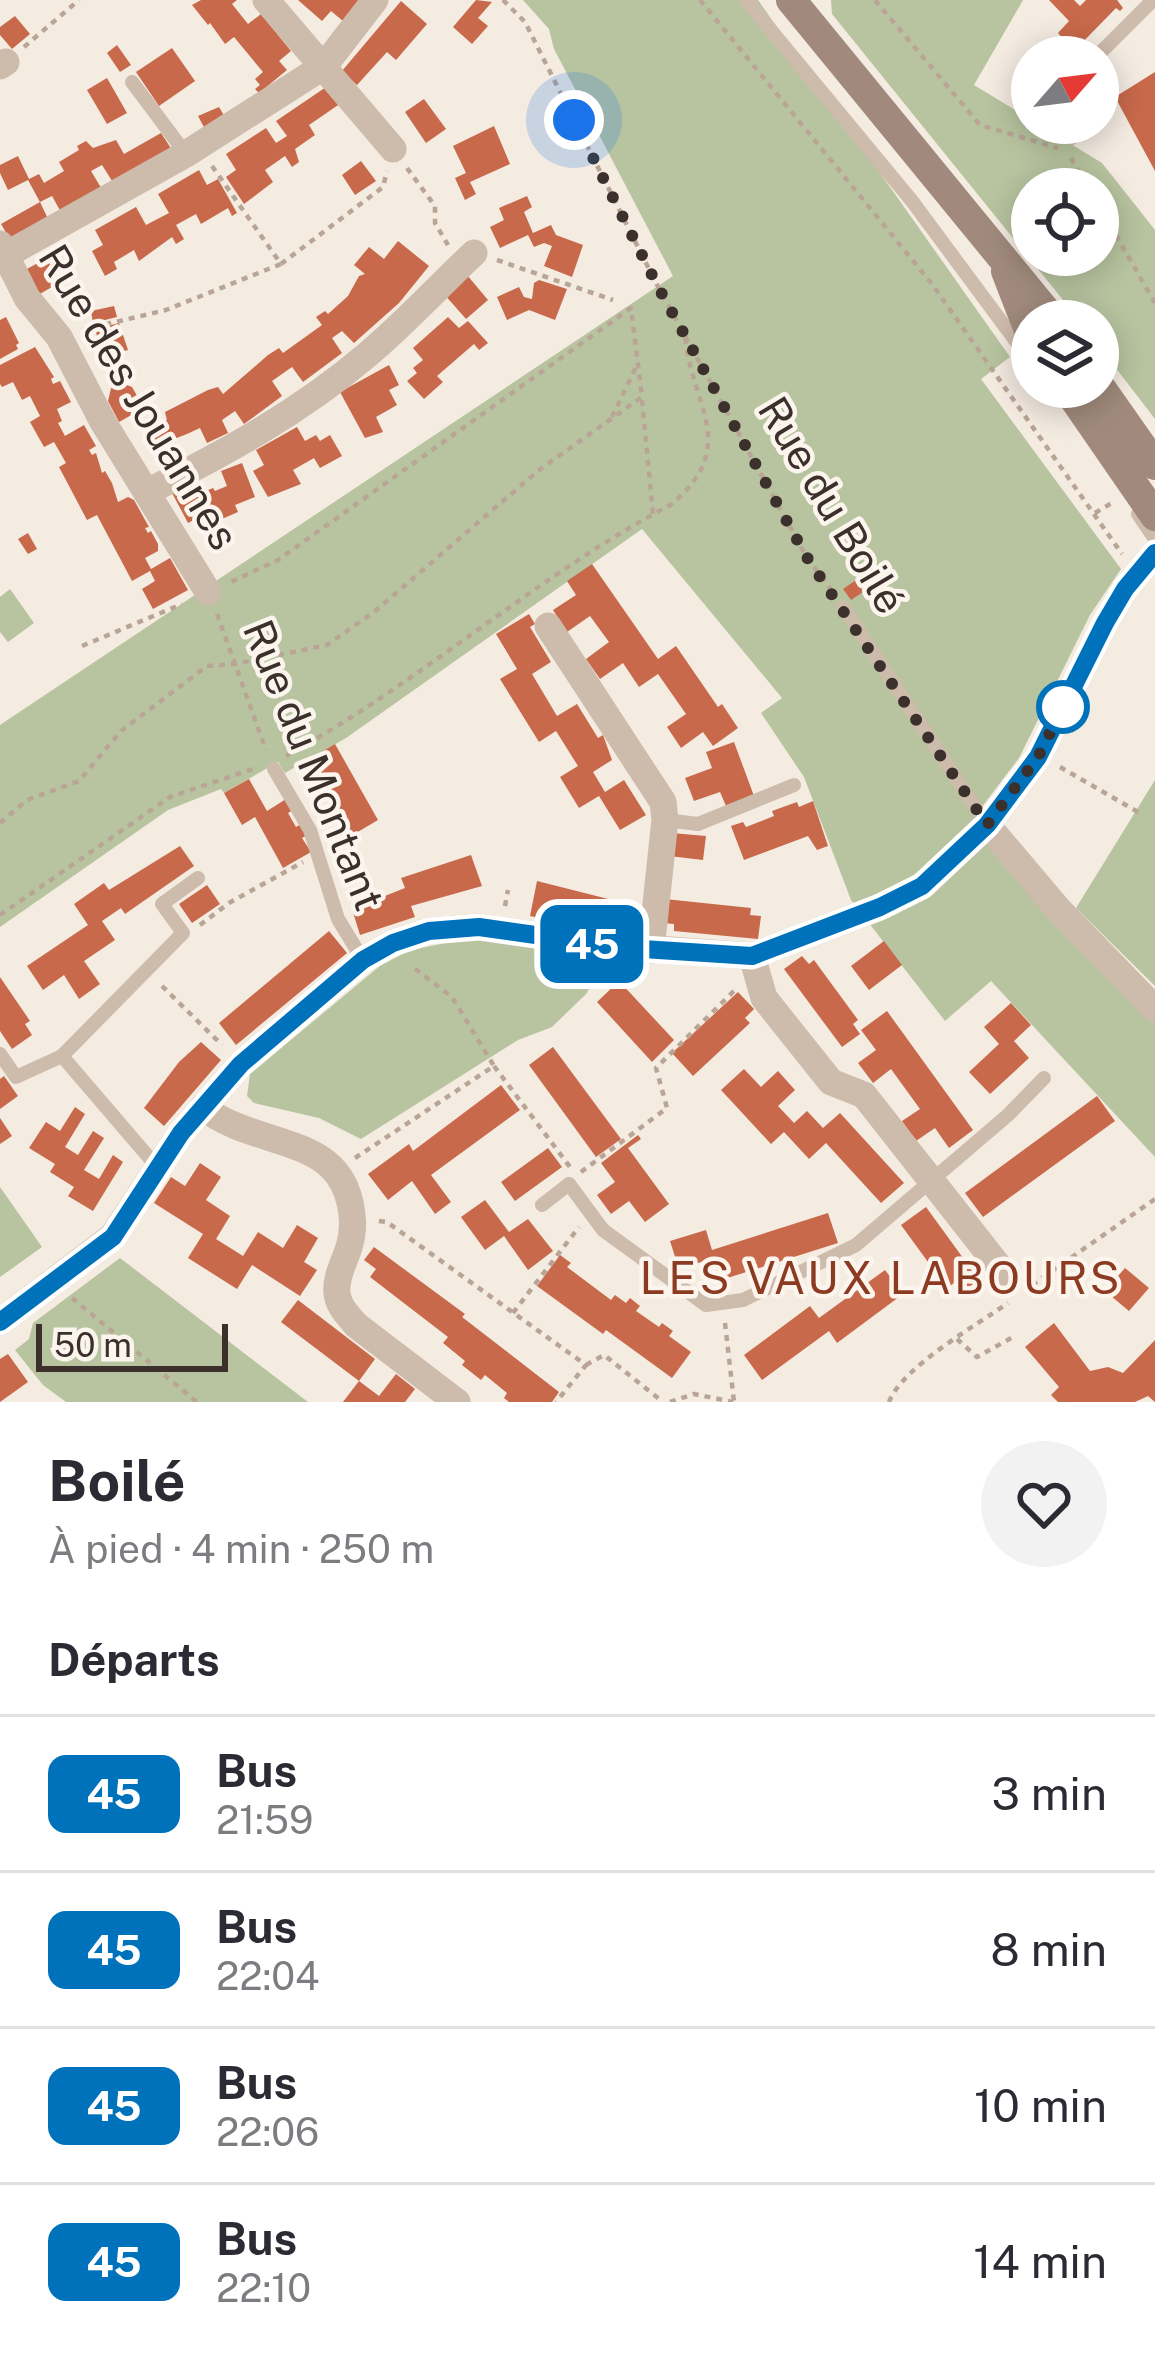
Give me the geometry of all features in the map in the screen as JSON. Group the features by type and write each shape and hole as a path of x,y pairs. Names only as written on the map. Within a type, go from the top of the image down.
{"main road":[{"path":"791,0 1037,300"},
{"path":"992,245 1018,300"},
{"path":"1080,408 1155,516"},
{"path":"1115,408 1155,465"}],"street":[{"path":"266,0 392,148"},
{"path":"1,249 192,150 324,66 375,0"},
{"name":"Rue des Jouannes","path":"1,249 27,298 59,337 104,422 208,592"},
{"path":"147,492 234,449 310,398 367,355 468,259"},
{"path":"0,1322 113,1237 203,1107 241,1064 363,960 412,935 451,927 500,930 651,950 752,956 914,892 987,825 1038,757 1105,623 1155,553"},
{"path":"548,626 663,802 651,950"},
{"name":"Rue du Boilé","path":"987,825 1059,910 1155,1009"},
{"path":"752,956 764,998 831,1082 864,1095 1019,1286"},
{"path":"203,1107 239,1130 317,1156 338,1174 350,1203 353,1229 336,1289 343,1309 457,1402"}],"lane":[{"path":"746,0 924,217 1011,335"},
{"path":"1117,36 1153,0"},
{"path":"132,82 192,150"},
{"path":"1064,408 1155,539"},
{"name":"Rue du Boilé","path":"843,608 987,825"},
{"name":"Rue du Montant","path":"273,766 310,830 338,919 363,960"},
{"path":"665,820 698,824 794,785"},
{"path":"0,1054 16,1077 62,1056 183,933 162,904 198,878"},
{"path":"62,1056 158,1168"},
{"path":"542,1205 569,1184 603,1230 706,1305 724,1305 856,1245 1008,1115 1043,1078"}],"path":[{"path":"3,64 80,0"},
{"name":"Rue du Boilé","path":"503,0 525,22 685,335 806,556 843,608"},
{"path":"700,0 932,284 1136,575"},
{"path":"874,0 980,125 1067,151 1077,168"},
{"path":"392,148 435,206 435,223 468,259 613,300"},
{"path":"192,150 281,264"},
{"path":"70,333 166,310 281,264 383,187"},
{"path":"1119,240 1155,303"},
{"path":"82,646 278,560 631,308 652,514"},
{"path":"0,915 170,797 273,766 347,722 691,487 707,455 710,428 688,365 685,335"},
{"path":"610,420 638,363"},
{"path":"0,823 27,800 79,781 121,731 207,666 327,645 374,612 539,470 642,398"},
{"name":"Rue du Montant","path":"208,592 273,766"},
{"path":"1055,765 1138,812"},
{"path":"183,933 318,854"},
{"path":"402,956 452,997 494,1066 565,1161"},
{"path":"145,969 232,1055"},
{"path":"569,1184 668,1108 656,1068 741,985"},
{"path":"350,1162 494,1066"},
{"path":"890,1402 890,1396 913,1372 1019,1286 1155,1199"},
{"path":"514,1313 562,1245 591,1214"},
{"path":"387,1222 586,1365"},
{"path":"78,1303 197,1402"},
{"path":"556,1402 586,1365 604,1355 666,1402 694,1394 734,1402 724,1305"},
{"path":"957,1339 977,1357 1013,1337"}],"green space":[{"path":"523,0 758,0 1010,357 981,379 1121,569 1090,615 1019,758 975,816 1155,1021 1155,1157 991,981 945,1021 851,900 804,777 761,713 782,698 642,529 346,738 285,773 278,762 224,793 221,789 168,810 0,927 0,725 673,276 554,49 549,29"},
{"path":"831,0 1023,0 974,85 1011,108 1011,144 1071,144 1106,168 1011,168 1011,236 832,14"},
{"path":"1119,184 1155,230 1155,419 1119,372 1119,300 1063,300 1044,276 1119,276"},
{"path":"10,589 34,623 8,642 0,632 0,597"},
{"path":"1155,780 1155,986 1076,908"},
{"path":"461,940 499,941 609,959 586,994 552,1027 518,1040 361,1139 319,1118 254,1103 247,1096 250,1074 381,965 411,950"},
{"path":"0,1187 42,1247 0,1277"},
{"path":"120,1258 308,1402 66,1402 43,1385 15,1350 29,1339 33,1323"}],"building":[{"path":"201,0 237,0 232,4 248,24 261,14 291,51 279,61 287,70 259,93 255,79 263,72 234,37 225,44 208,25 192,5"},
{"path":"298,0 361,0 343,21 331,11 322,21"},
{"path":"476,0 492,2 478,18 488,26 472,44 453,27"},
{"path":"1049,0 1074,0 1080,6 1086,0 1117,0 1123,8 1116,8 1089,36 1061,36 1058,33 1069,21"},
{"path":"401,1 427,24 396,60 387,52 357,85 342,71"},
{"path":"15,16 30,34 12,49 0,35 0,27"},
{"path":"117,45 131,65 120,72 107,53"},
{"path":"172,48 195,81 159,106 136,72"},
{"path":"1155,72 1155,171 1119,104 1119,94"},
{"path":"107,78 127,113 107,124 87,90"},
{"path":"332,83 344,101 309,125 315,135 295,149 299,162 292,167 285,156 265,170 273,182 244,204 226,177 236,170 226,154 266,128 276,143 287,136 276,121"},
{"path":"424,99 446,129 426,143 405,112"},
{"path":"219,107 225,117 205,129 198,116"},
{"path":"494,126 510,164 470,182 476,194 465,200 455,178 466,173 453,146"},
{"path":"161,133 172,150 114,184 102,165 91,171 103,191 62,214 52,196 40,202 28,180 8,190 0,173 0,165 18,156 29,179 39,174 44,183 64,171 59,162 86,141 93,148 116,140 124,154"},
{"path":"361,161 376,181 355,195 342,175"},
{"path":"199,170 207,185 218,179 237,213 232,216 228,208 201,224 196,214 176,225 184,239 176,244 172,237 139,261 134,250 114,262 117,269 105,276 92,251 103,245 95,230 136,207 146,225 169,213 158,194"},
{"path":"527,196 532,207 524,212 533,233 551,225 556,235 583,245 572,277 544,266 552,246 534,247 528,235 500,248 490,227 504,220 499,208"},
{"path":"40,202 49,221 11,241 1,224"},
{"path":"398,241 429,266 399,303 354,343 342,331 332,338 342,353 303,382 292,367 272,381 282,396 244,424 235,411 222,420 228,433 207,443 200,428 174,439 180,454 159,462 146,428 167,420 165,412 208,390 218,387 223,394 268,355 279,348 283,353 322,325 316,317 325,311 328,314 365,274 354,265 369,247 384,259"},
{"path":"47,258 59,283 38,295 25,270"},
{"path":"467,275 488,300 466,319 444,294"},
{"path":"539,280 567,289 555,320 529,310 507,320 497,297 519,287 524,297 532,299 534,283"},
{"path":"114,306 117,317 93,323 91,311"},
{"path":"6,317 19,343 18,349 0,359 0,320"},
{"path":"448,317 459,328 468,321 488,343 479,350 474,344 437,376 443,382 424,399 407,381 423,360 413,348"},
{"path":"119,323 128,350 103,356 95,329"},
{"path":"35,347 54,377 53,384 60,381 71,402 57,409 65,436 84,425 96,446 89,450 96,453 118,502 128,497 134,500 149,527 145,528 158,544 158,551 145,558 151,569 170,558 188,590 153,609 142,589 155,581 150,571 132,581 97,515 87,520 59,467 66,463 54,442 44,447 30,422 40,416 30,396 22,400 13,382 0,384 0,365"},
{"path":"389,365 399,385 389,390 397,405 376,417 383,432 365,438 340,392"},
{"path":"113,380 132,387 144,408 119,422 108,401"},
{"path":"297,427 305,441 330,435 342,456 320,468 314,458 293,470 301,484 268,497 253,471 264,465 256,450"},
{"path":"242,463 255,497 235,505 238,512 215,522 209,512 188,523 171,491 191,480 199,494 215,491 227,486 221,471"},
{"path":"28,533 37,549 28,554 18,539"},
{"path":"592,564 658,659 676,646 738,728 713,746 703,732 681,748 667,727 686,714 658,674 639,687 623,663 600,679 586,659 609,642 590,616 567,632 553,610 576,595 567,581"},
{"path":"856,580 863,592 851,600 843,589"},
{"path":"529,614 535,624 530,627 551,662 532,674 557,716 577,704 598,738 603,735 612,760 593,772 605,792 624,780 646,815 620,830 599,796 579,808 560,777 578,766 556,731 539,742 500,679 517,669 496,634"},
{"path":"734,742 754,796 726,806 720,792 694,801 685,778 712,768 706,752"},
{"path":"335,744 378,820 351,836 342,821 337,824 328,796 323,799 310,777 316,774 308,760"},
{"path":"249,779 267,811 286,799 293,810 288,813 296,827 301,824 307,835 302,838 311,852 283,868 255,817 242,825 224,793"},
{"path":"813,801 828,846 817,850 808,836 744,860 731,826 743,822 746,827 774,816 772,811"},
{"path":"672,833 706,836 703,860 669,856"},
{"path":"180,846 194,866 125,914 121,908 102,921 115,940 84,961 100,984 79,999 64,975 43,990 27,966 88,925 74,904 104,883 109,890"},
{"path":"471,855 482,886 411,906 415,917 360,935 352,909 405,888 401,878"},
{"path":"537,881 636,906 631,933 546,915 545,919 530,916"},
{"path":"207,885 220,904 192,923 179,904"},
{"path":"665,899 751,908 750,915 761,916 758,939 674,931 674,924 663,923"},
{"path":"329,931 347,953 236,1045 219,1023"},
{"path":"884,941 902,965 869,990 851,966"},
{"path":"802,956 809,964 814,960 858,1020 853,1024 860,1034 842,1047 784,969"},
{"path":"0,977 30,1021 25,1024 32,1035 12,1049 0,1031"},
{"path":"619,981 674,1040 652,1062 597,1002"},
{"path":"738,992 754,1009 745,1018 750,1023 693,1076 672,1053"},
{"path":"1011,1003 1031,1025 1014,1041 1029,1058 990,1094 969,1072 999,1044 984,1027"},
{"path":"887,1011 973,1130 949,1148 935,1128 916,1141 902,1121 920,1109 891,1069 873,1083 858,1063 876,1050 861,1030"},
{"path":"201,1042 221,1060 164,1126 144,1108"},
{"path":"553,1047 621,1139 596,1157 529,1065"},
{"path":"744,1069 761,1087 778,1071 795,1090 778,1106 794,1123 807,1111 823,1128 840,1113 904,1183 881,1203 826,1143 809,1159 784,1132 771,1144 721,1090"},
{"path":"4,1076 18,1096 0,1109 0,1079"},
{"path":"501,1085 520,1110 431,1175 451,1202 435,1214 412,1181 388,1200 368,1174 409,1144 413,1151"},
{"path":"1097,1096 1115,1121 983,1217 965,1193"},
{"path":"75,1107 85,1114 65,1147 78,1155 93,1131 104,1138 84,1170 99,1179 113,1155 123,1162 93,1211 68,1196 74,1187 50,1172 55,1164 29,1148 46,1122 60,1131"},
{"path":"0,1118 12,1136 0,1144"},
{"path":"638,1135 641,1139 628,1148 669,1204 645,1222 629,1201 611,1214 597,1195 615,1182 601,1163"},
{"path":"548,1148 562,1167 515,1201 501,1182"},
{"path":"200,1163 221,1177 206,1200 230,1216 216,1239 243,1256 258,1232 283,1248 297,1225 318,1238 304,1262 317,1270 300,1296 252,1265 237,1289 188,1258 203,1234 154,1203 171,1177 185,1186"},
{"path":"485,1200 509,1232 528,1219 553,1251 528,1270 504,1236 485,1250 461,1217"},
{"path":"926,1207 979,1280 961,1293 954,1283 947,1288 901,1225"},
{"path":"828,1213 838,1243 721,1280 714,1258 679,1269 670,1241 706,1230 712,1250"},
{"path":"374,1247 559,1392 552,1402 509,1402 504,1398 507,1393 485,1375 481,1380 462,1365 465,1361 443,1343 448,1337 370,1277 376,1269 364,1260"},
{"path":"560,1255 571,1263 567,1267 611,1300 615,1295 626,1303 630,1298 640,1306 636,1311 673,1331 669,1336 691,1352 672,1378 537,1286"},
{"path":"1125,1268 1149,1288 1129,1311 1105,1291"},
{"path":"885,1270 903,1294 837,1343 829,1331 762,1380 744,1355 810,1306 819,1318"},
{"path":"298,1300 375,1359 359,1381 281,1322"},
{"path":"1054,1323 1090,1371 1108,1367 1123,1373 1155,1340 1155,1402 1148,1396 1135,1402 1058,1402 1051,1395 1059,1387 1025,1347"},
{"path":"8,1354 28,1382 0,1402 0,1359"},
{"path":"396,1374 415,1389 405,1402 343,1402 359,1381 379,1396"}],"bus line":[{"name":"45","path":"0,1322 113,1237 181,1133 241,1064 363,960 393,943 429,931 479,927 627,948 752,956 922,886 987,825 1038,757 1105,623 1155,553"}],"district":[{"name":"LES VAUX LABOURS","path":"881,1278"}],"route":[{"path":"574,120 656,283 806,556 987,825 1038,757 1063,707"}]}
